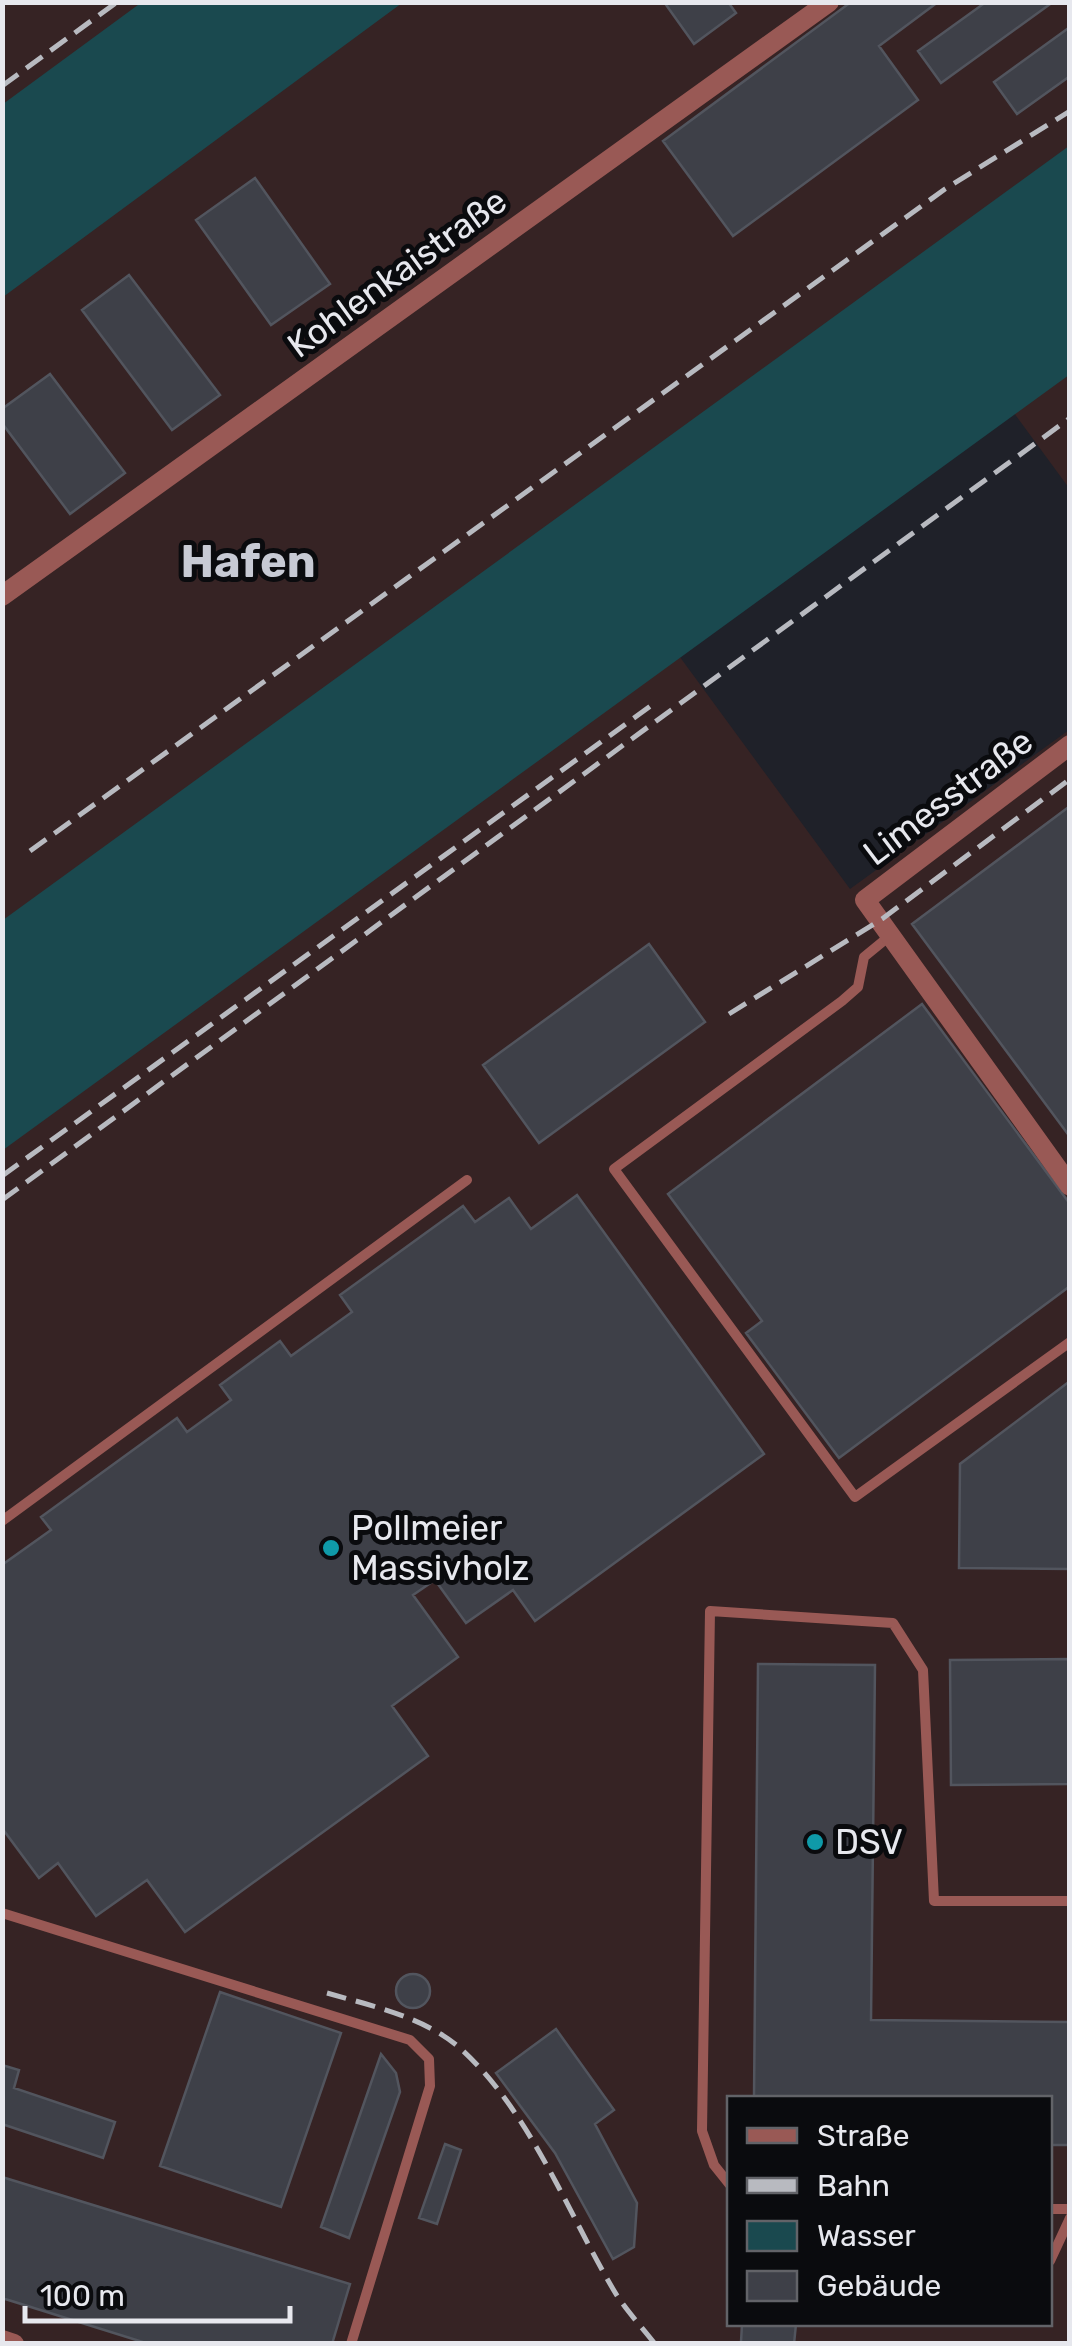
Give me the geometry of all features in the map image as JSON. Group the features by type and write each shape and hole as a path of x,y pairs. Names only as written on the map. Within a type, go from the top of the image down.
{"street":[{"name":"Kohlenkaistraße","path":"2,596 829,2"},
{"name":"Limesstraße","path":"892,934 858,905 1070,745"},
{"path":"892,934 1070,1186"},
{"path":"2,2340 14,2344"}],"lane":[{"path":"892,934 864,957 858,987 842,1001 614,1169 855,1497 1070,1342"},
{"path":"2,1521 467,1180"},
{"path":"727,2182 714,2165 702,2131 710,1612 893,1623 923,1670 934,1900 1070,1900"},
{"path":"2,1914 410,2040 429,2059 430,2086 352,2344"},
{"path":"1052,2258 1070,2218"}],"shaded area":[{"path":"3,3 1069,3 1069,488 973,357 644,608 850,889 1069,730 1069,2343 3,2344"}],"water":[{"path":"142,2 402,3 3,297 3,104"},
{"path":"1069,146 1069,375 3,1150 3,920"}],"building":[{"path":"664,2 728,2 736,13 694,44"},
{"path":"851,2 938,2 879,46 918,100 733,236 663,141"},
{"path":"986,2 1053,2 941,83 918,51"},
{"path":"1070,27 1070,76 1017,114 994,82"},
{"path":"255,178 330,284 271,325 196,220"},
{"path":"129,275 220,395 172,430 82,310"},
{"path":"50,374 125,473 70,514 2,423 2,409"},
{"path":"1070,806 1070,1137 912,924"},
{"path":"649,944 705,1022 539,1143 483,1065"},
{"path":"922,1004 1070,1204 1070,1286 839,1458 746,1333 762,1321 668,1194"},
{"name":"Pollmeier Massivholz","path":"577,1195 764,1454 535,1621 513,1590 466,1623 435,1580 413,1595 458,1657 392,1706 428,1756 185,1932 147,1880 96,1916 58,1863 39,1878 2,1828 2,1565 51,1530 41,1517 177,1418 187,1432 231,1400 220,1385 280,1341 291,1356 352,1312 340,1295 463,1206 475,1222 509,1198 531,1229"},
{"path":"1070,1381 1070,1569 959,1568 960,1464"},
{"name":"DSV","path":"1070,1659 1070,1784 951,1785 950,1660"},
{"name":"DSV","path":"758,1664 875,1665 871,2020 1070,2022 1070,2145 1052,2145 1052,2096 754,2096"},
{"path":"413,1974 425,1979 430,1991 425,2003 413,2008 401,2003 396,1991 401,1979"},
{"path":"220,1992 341,2033 281,2207 160,2166"},
{"path":"556,2029 614,2110 595,2124 637,2203 634,2247 613,2259 555,2153 496,2073"},
{"path":"381,2054 396,2073 400,2092 349,2238 321,2227"},
{"path":"2,2065 19,2070 14,2088 115,2122 103,2158 2,2124"},
{"path":"445,2144 461,2150 437,2224 419,2218"},
{"path":"2,2177 350,2284 332,2344 149,2344 2,2298"},
{"path":"742,2326 796,2326 794,2344 741,2342"}],"railway":[{"path":"2,86 117,2"},
{"path":"30,851 945,189 1070,111"},
{"path":"2,1200 1070,418"},
{"path":"2,1176 652,705"},
{"path":"729,1014 882,919 1070,779"},
{"path":"327,1993 397,2014 431,2029 461,2049 485,2074 527,2132 617,2296 655,2344"}],"place":[{"name":"Pollmeier Massivholz","path":"331,1548"},
{"name":"DSV","path":"815,1842"}],"district":[{"name":"Hafen","path":"248,561"}]}
